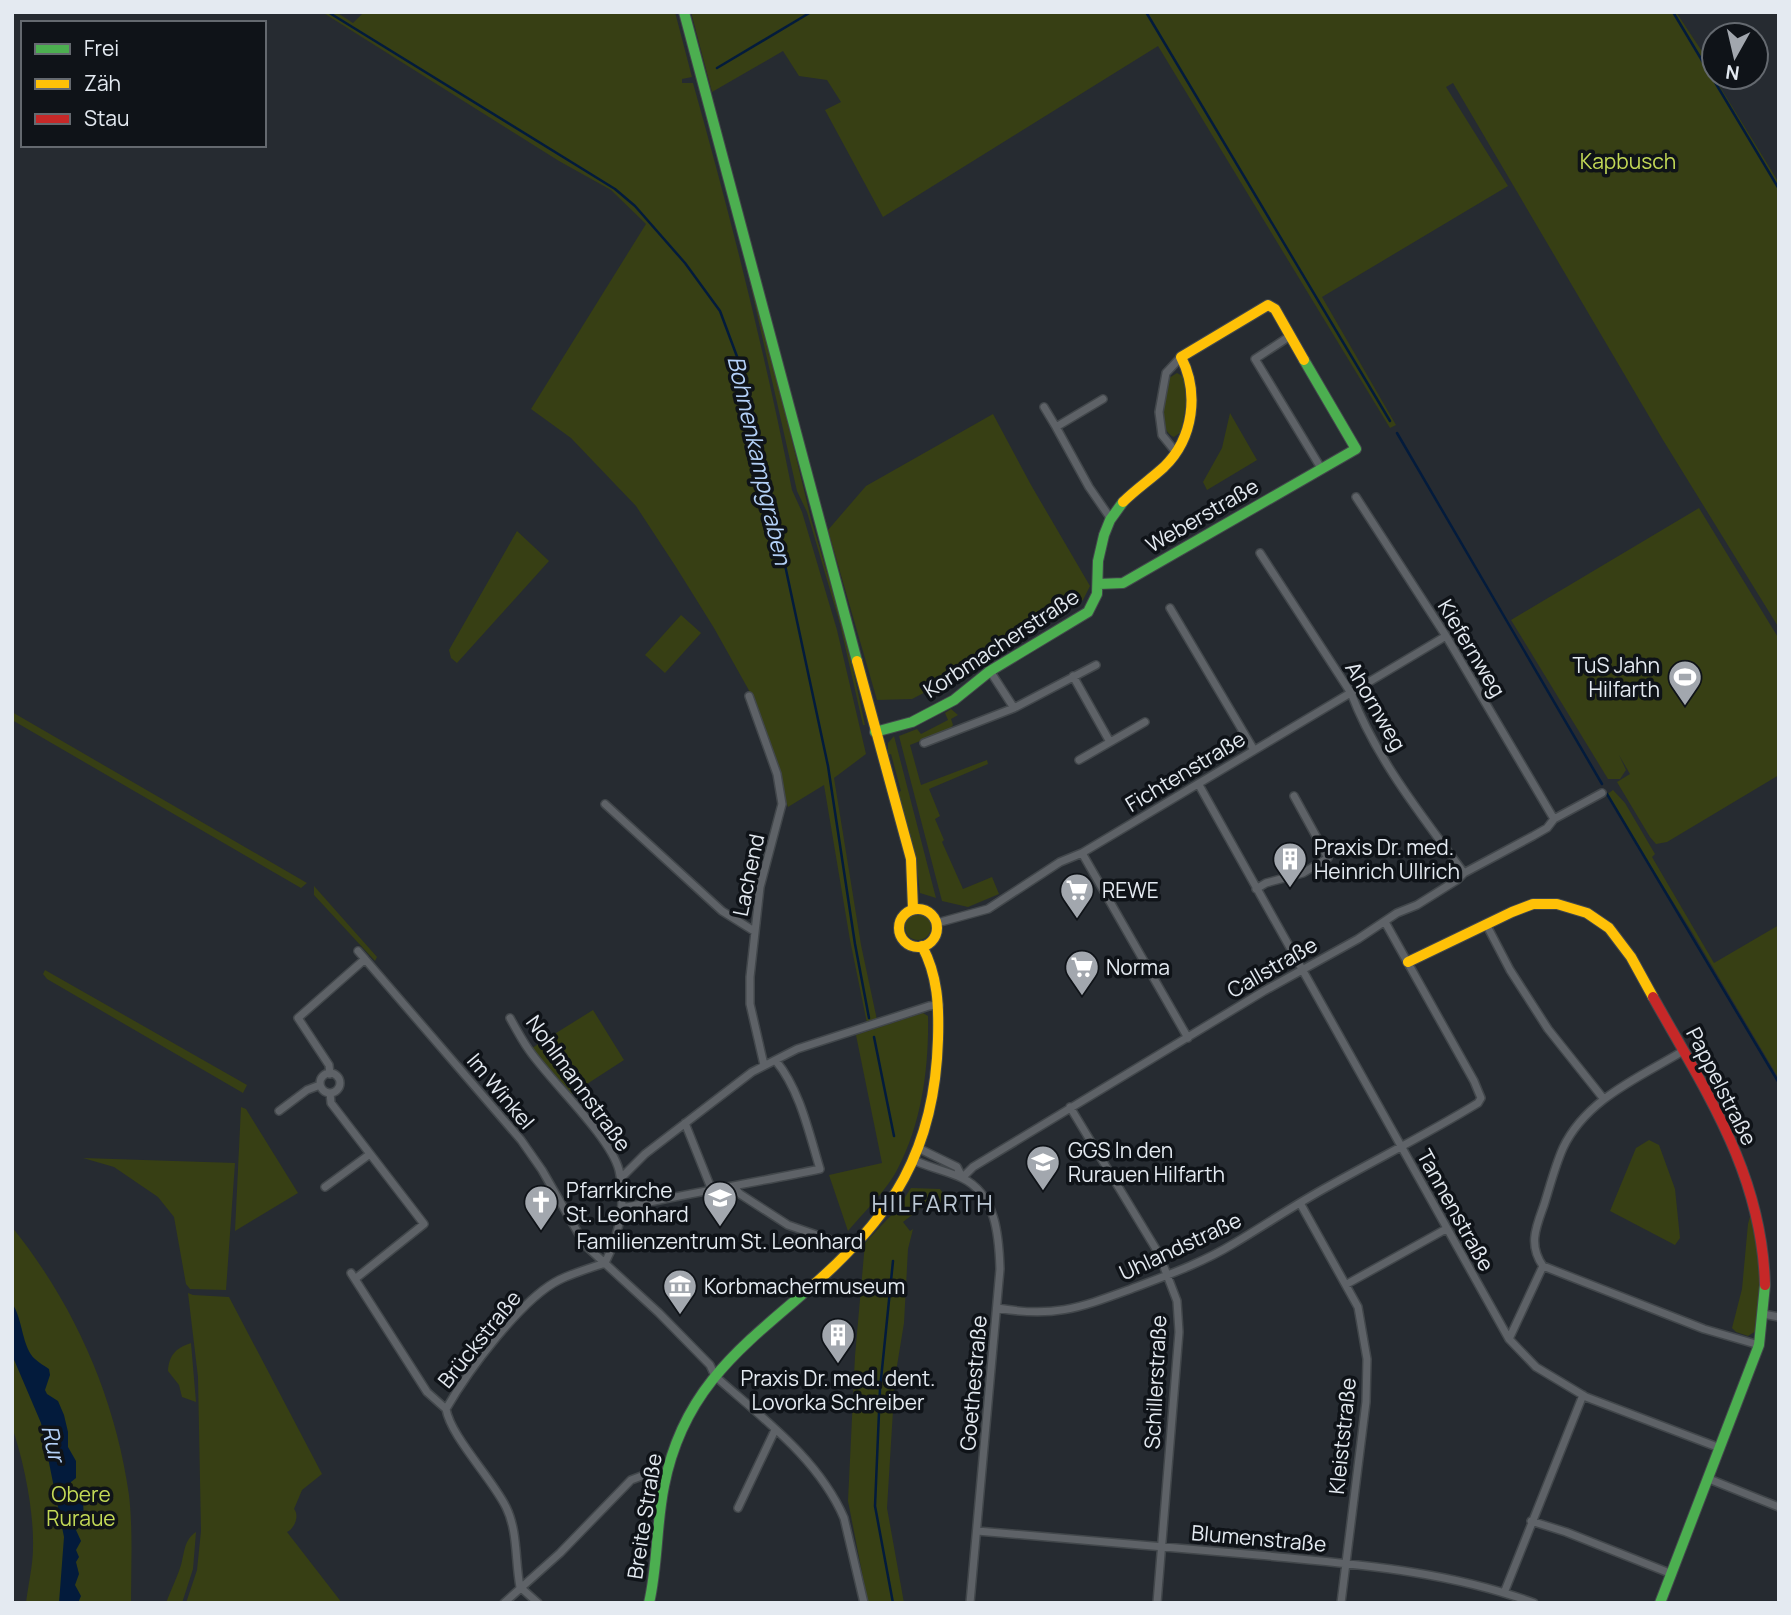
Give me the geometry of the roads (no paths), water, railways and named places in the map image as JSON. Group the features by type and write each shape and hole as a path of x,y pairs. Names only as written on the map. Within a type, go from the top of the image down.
{"street":[{"path":"684,12 911,859 913,909"},
{"path":"1175,451 1162,435 1159,412 1166,373 1181,357 1268,305 1275,309 1290,336 1255,359 1321,468"},
{"name":"Weberstraße","path":"1099,584 1123,583 1356,449 1290,336"},
{"name":"Korbmacherstraße","path":"875,732 912,722 954,700 990,671 1088,612 1095,604 1101,544 1111,519 1122,504 1167,464 1190,421 1190,376 1181,357"},
{"path":"1056,427 1103,399"},
{"path":"1044,407 1089,487 1111,519"},
{"name":"Kiefernweg","path":"1356,497 1447,636 1554,819"},
{"name":"Ahornweg","path":"1260,553 1351,693 1376,744 1414,806 1464,873"},
{"path":"1170,608 1255,750"},
{"name":"Fichtenstraße","path":"937,923 988,909 1060,862 1082,853 1199,785 1447,636"},
{"path":"924,743 1014,708 1096,665"},
{"path":"990,671 1014,708"},
{"path":"1073,676 1110,742"},
{"name":"Lachend","path":"749,696 777,774 782,804 760,887 750,977 750,1004 764,1065"},
{"path":"1079,760 1146,722"},
{"name":"Tannenstraße","path":"1199,785 1509,1339 1536,1367 1583,1395 1720,1448"},
{"name":"Callstraße","path":"962,1178 973,1167 1070,1107 1397,913 1417,905 1464,873 1540,832 1554,819 1602,793"},
{"path":"1256,889 1266,883 1303,873 1328,858 1294,796"},
{"path":"605,804 713,903 754,931"},
{"path":"1082,853 1188,1038"},
{"name":"Pappelstraße","path":"1408,962 1534,904 1545,903 1572,908 1598,920 1609,928 1626,949 1732,1140 1752,1195 1764,1252 1763,1314 1759,1345 1660,1603"},
{"path":"913,909 926,910 937,923 935,937 922,946 907,944 899,932 901,917 913,909"},
{"path":"1385,922 1408,962"},
{"path":"1486,924 1510,970 1548,1029 1603,1098"},
{"name":"Breite Straße","path":"651,1601 667,1473 679,1436 705,1388 746,1342 854,1248 897,1196 916,1161 931,1114 935,1088 939,1005 936,980 922,946"},
{"name":"Im Winkel","path":"358,951 521,1140 542,1170 585,1245 605,1263"},
{"path":"330,1074 329,1065 298,1018 365,959"},
{"name":"Uhlandstraße","path":"997,1308 1019,1312 1064,1311 1088,1306 1166,1275 1231,1245 1478,1103 1481,1098 1474,1081 1408,962"},
{"path":"621,1178 645,1154 764,1065 797,1049 939,1005"},
{"name":"Nohlmannstraße","path":"510,1018 530,1051 610,1151 619,1167 622,1208 615,1243 605,1263"},
{"path":"1683,1051 1603,1098 1581,1120 1564,1148 1534,1233 1534,1248 1543,1266 1704,1329 1759,1345"},
{"path":"622,1208 712,1188 820,1169 798,1100 776,1061"},
{"path":"279,1111 307,1090 320,1085 324,1076 330,1074"},
{"path":"320,1085 323,1091 336,1091 338,1079 330,1074"},
{"path":"330,1093 331,1103 424,1224 353,1276 428,1392 446,1409"},
{"name":"Schillerstraße","path":"1070,1107 1159,1254 1177,1301 1179,1332 1157,1603"},
{"path":"685,1123 712,1188"},
{"name":"Goethestraße","path":"920,1149 957,1167 962,1178"},
{"path":"325,1187 370,1154"},
{"name":"Goethestraße","path":"916,1161 962,1178 982,1194 997,1224 1000,1241 997,1308 970,1603"},
{"path":"734,1186 740,1194 788,1225 854,1248"},
{"name":"Kleiststraße","path":"1300,1203 1358,1307 1367,1359 1366,1402 1341,1603"},
{"path":"1347,1284 1446,1229"},
{"path":"605,1263 710,1365 715,1376 794,1446 817,1473 844,1518 864,1603"},
{"name":"Brückstraße","path":"520,1587 513,1523 495,1488 449,1422 446,1409 486,1353 530,1300 558,1280 605,1263"},
{"path":"1509,1339 1543,1266"},
{"path":"1763,1314 1779,1317"},
{"path":"1504,1592 1583,1395"},
{"path":"738,1508 775,1430"},
{"path":"504,1603 560,1553 631,1480 646,1474 667,1473"},
{"path":"1709,1479 1779,1507"},
{"path":"1531,1521 1672,1574"},
{"name":"Blumenstraße","path":"977,1531 1345,1563 1407,1571 1474,1584 1534,1603"},
{"path":"520,1587 538,1603"}],"water":[{"name":"Rur","path":"12,1303 31,1354 49,1369 50,1375 45,1390 58,1401 68,1432 68,1447 76,1461 76,1478 71,1482 71,1495 83,1499 84,1523 76,1530 81,1541 76,1550 79,1557 76,1562 79,1574 75,1585 81,1596 78,1603 59,1603 64,1537 41,1423 12,1355"}],"waterway":[{"name":"Bohnenkampgraben","path":"328,12 615,189 635,206 685,263 720,311 745,378 828,766 869,1018"},
{"path":"717,68 811,12"},
{"path":"1146,12 1390,421"},
{"path":"1673,12 1779,189"},
{"path":"1397,433 1602,784"},
{"path":"1607,794 1779,1083"},
{"name":"Bohnenkampgraben","path":"874,1037 894,1136"},
{"name":"Bohnenkampgraben","path":"893,1261 880,1389 875,1506 893,1603"}],"place":[{"name":"TuS Jahn Hilfarth","path":"1685,707"},
{"name":"Praxis Dr. med. Heinrich Ullrich","path":"1290,889"},
{"name":"REWE","path":"1077,920"},
{"name":"Norma","path":"1082,997"},
{"name":"GGS In den Rurauen Hilfarth","path":"1043,1192"},
{"name":"Familienzentrum St. Leonhard","path":"720,1228"},
{"name":"Pfarrkirche St. Leonhard","path":"541,1232"},
{"name":"Korbmachermuseum","path":"680,1316"},
{"name":"Praxis Dr. med. dent. Lovorka Schreiber","path":"838,1365"}],"district":[{"name":"HILFARTH","path":"933,1202"}],"park label":[{"name":"Kapbusch","path":"1628,161"},
{"name":"Obere Ruraue","path":"81,1506"}]}
